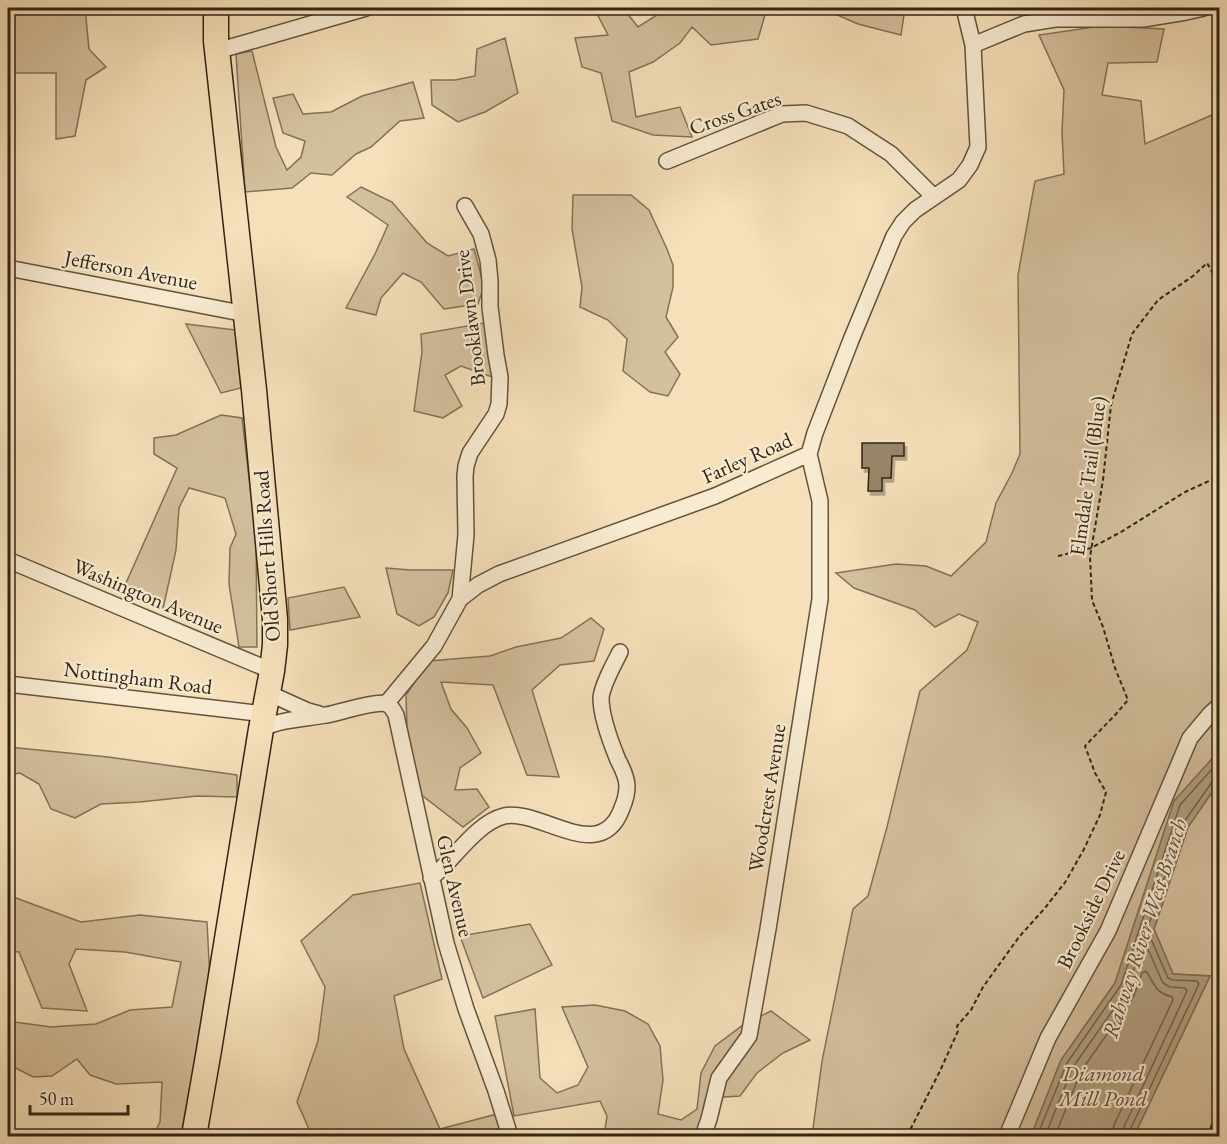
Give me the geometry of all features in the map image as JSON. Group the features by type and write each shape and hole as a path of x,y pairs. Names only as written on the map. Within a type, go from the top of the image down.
{"main road":[{"name":"Old Short Hills Road","path":"194,1137 275,645 275,620 254,390 217,51 216,8"}],"street":[{"path":"217,51 366,8"},
{"name":"Farley Road","path":"386,704 434,646 460,599 478,585 499,574 715,496 809,454 851,340 894,236 915,210 959,180 970,165 978,147 973,45 964,8"},
{"path":"973,45 1024,24 1055,19 1143,18 1204,8"},
{"name":"Cross Gates","path":"667,161 782,114 806,113 848,126 891,154 934,197"},
{"name":"Brooklawn Drive","path":"460,599 466,535 466,466 470,453 496,414 499,404 500,377 490,307 488,260 481,234 465,206"},
{"name":"Jefferson Avenue","path":"8,268 246,314"},
{"name":"Woodcrest Avenue","path":"703,1137 719,1078 749,1036 820,599 820,501 809,454"},
{"name":"Washington Avenue","path":"8,560 266,702"},
{"path":"431,878 474,835 502,817 518,815 589,835 608,829 615,822 625,798 626,779 610,737 601,697 620,652"},
{"name":"Nottingham Road","path":"8,684 266,702"},
{"path":"325,715 266,702 269,726 290,720 325,715 371,705 386,704"},
{"name":"Glen Avenue","path":"386,704 396,715 446,943 510,1137"},
{"name":"Brookside Drive","path":"1007,1137 1048,1038 1108,931 1190,738 1220,705"}],"path":[{"name":"Elmdale Trail (Blue)","path":"907,1137 940,1071 958,1031 957,1026 971,1010 983,987 1019,937 1066,881 1100,815 1106,792 1095,773 1085,746 1128,700 1092,600 1090,557 1103,480 1111,405 1132,334 1158,300 1193,276 1206,263 1220,286"},
{"path":"1058,556 1092,548 1185,492 1220,477"},
{"path":"1208,1137 1220,1100"}],"shaded area":[{"path":"8,8 85,8 89,49 106,67 86,80 75,136 56,139 56,73 8,73"},
{"path":"594,8 623,8 638,27 668,8 767,8 758,39 711,45 692,27 680,43 653,62 629,72 636,117 680,107 692,137 653,135 612,121 601,73 582,67 575,38 608,35"},
{"path":"830,8 905,8 901,35 858,24 828,11"},
{"path":"1101,26 1164,29 1157,62 1108,63 1102,95 1141,101 1145,144 1219,112 1219,751 1174,802 1115,983 1061,1060 1031,1136 812,1136 822,1061 853,909 868,896 920,691 967,650 978,622 959,614 935,627 915,610 854,588 836,573 896,564 926,566 951,576 986,542 996,503 1020,454 1018,275 1035,181 1064,174 1062,132 1064,90 1039,35"},
{"path":"505,38 518,93 485,112 458,122 432,105 431,80 455,80 475,76 477,49"},
{"path":"252,51 276,147 287,170 301,157 305,141 283,133 273,98 293,94 303,114 331,112 362,96 413,82 424,118 400,121 371,147 356,154 332,175 311,173 292,188 245,192 236,54"},
{"path":"361,187 392,202 427,243 448,256 474,249 484,286 478,304 444,309 421,282 403,273 381,298 376,315 346,308 388,225 347,197"},
{"path":"573,195 631,195 649,210 673,265 673,287 666,317 678,337 665,352 680,374 668,396 650,392 623,371 627,339 608,320 580,307 582,287 572,229"},
{"path":"484,323 492,377 461,366 445,375 462,406 443,418 414,411 422,352 421,334"},
{"path":"186,324 235,330 241,388 221,393"},
{"path":"221,415 242,418 256,538 257,647 239,647 229,584 230,548 236,534 225,498 189,488 179,508 176,550 163,609 123,590 177,468 154,454 154,438 176,435"},
{"path":"386,568 453,570 448,593 434,617 419,626 397,614"},
{"path":"344,587 360,617 290,630 288,598"},
{"path":"591,618 604,629 594,661 560,665 532,690 559,777 527,775 493,685 441,682 451,709 467,728 481,753 460,768 455,790 477,789 489,807 463,827 419,793 407,729 406,695 429,661 490,656 516,647 561,638"},
{"path":"8,747 108,757 237,775 237,797 197,796 101,804 75,818 51,809 39,784 20,773 8,775"},
{"path":"1219,782 1219,1136 1134,1136 1210,976 1173,974 1154,929 1188,827"},
{"path":"420,883 442,979 394,996 404,1049 440,1129 497,1114 504,1136 312,1136 297,1102 318,1041 325,987 301,941 353,895"},
{"path":"8,893 81,922 140,915 207,922 210,981 203,1034 181,1136 153,1136 160,1122 162,1082 116,1084 90,1075 77,1059 52,1076 33,1077 8,1064 8,1021 51,1027 96,1024 130,1010 172,1007 181,962 125,952 76,949 69,964 87,1011 42,1008 19,952 8,951"},
{"path":"530,924 552,965 483,998 460,936"},
{"path":"595,1005 625,1011 648,1024 660,1046 663,1080 658,1114 681,1120 697,1109 701,1073 715,1046 743,1025 771,1011 810,1040 783,1053 757,1073 740,1096 709,1098 699,1136 604,1136 607,1116 600,1101 514,1116 495,1016 535,1009 540,1078 557,1093 578,1085 588,1067 562,1007"}],"water":[{"name":"Diamond Mill Pond","path":"1219,751 1219,782 1188,827 1154,929 1173,974 1210,976 1134,1136 1031,1136 1061,1060 1115,983 1174,801"}],"building":[{"path":"862,443 904,443 904,456 892,456 891,478 882,478 882,491 868,491 869,468 862,468"}],"water label":[{"name":"Rahway River West Branch","path":"1144,928"}]}
